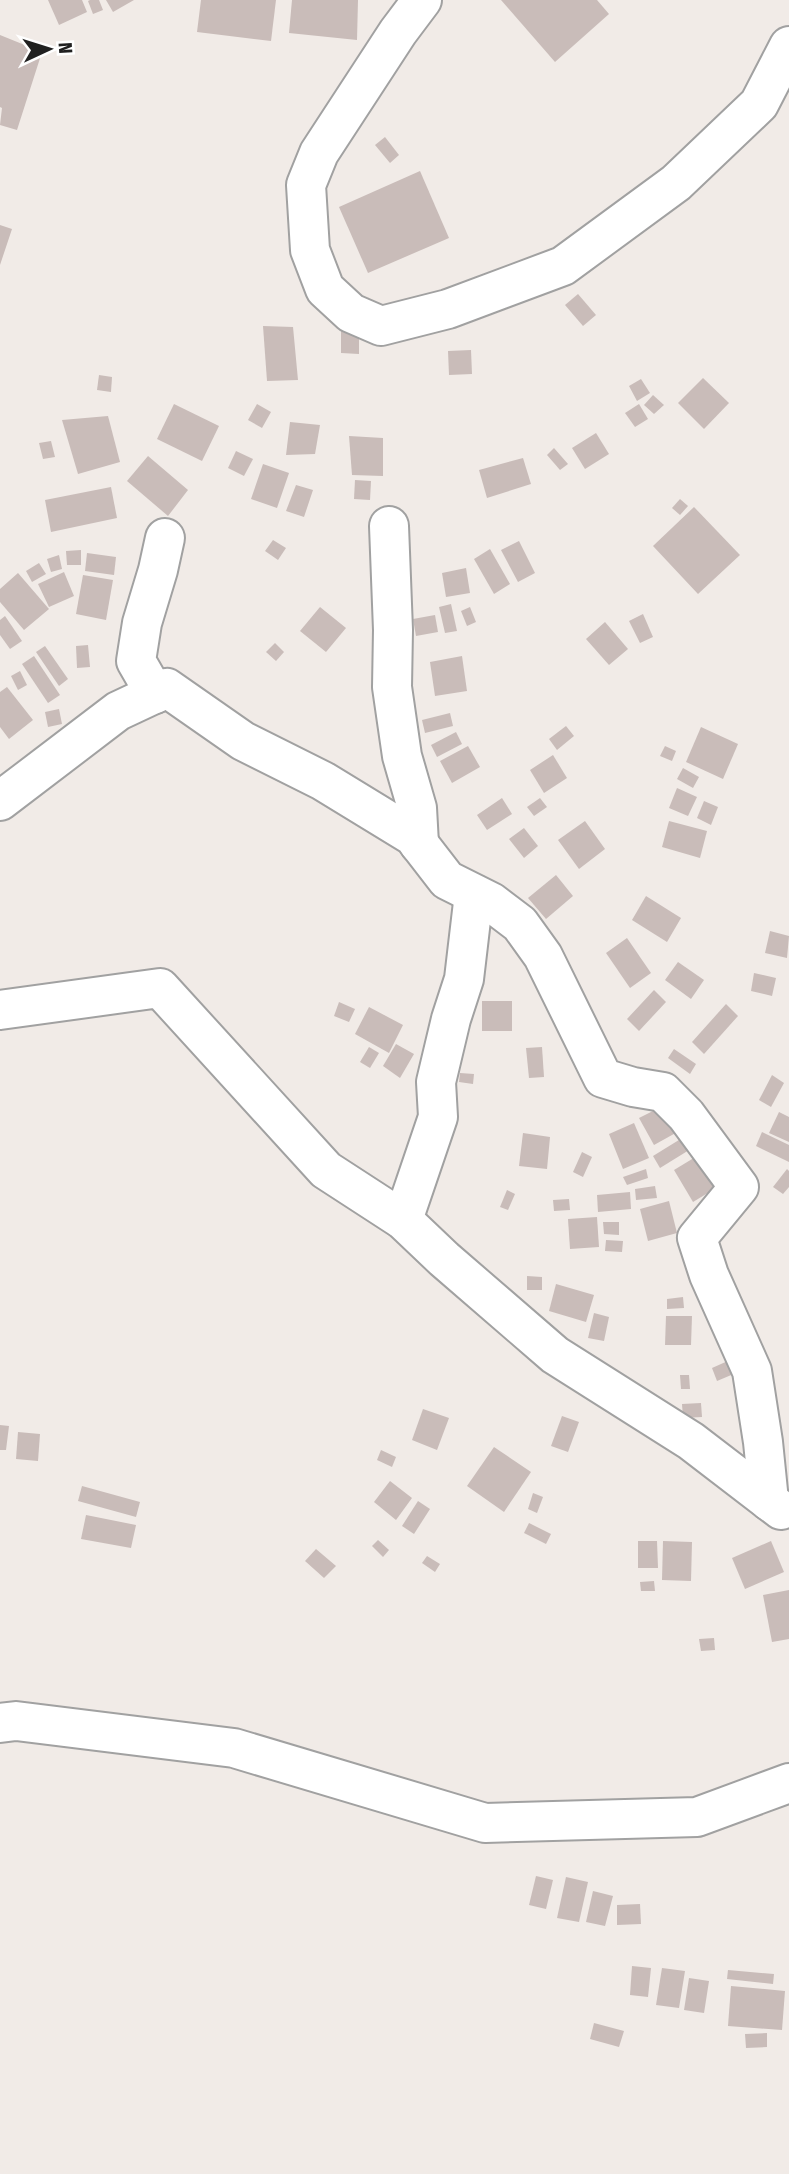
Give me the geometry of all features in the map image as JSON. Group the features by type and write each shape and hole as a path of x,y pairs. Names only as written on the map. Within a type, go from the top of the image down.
{"street":[{"path":"422,0 319,153 306,185 310,250 325,289 351,313 381,326 447,309 563,266 676,183 759,104 789,46"},
{"path":"389,526 392,687 402,756 417,808 419,844"},
{"path":"155,694 136,661 142,623 165,538"},
{"path":"0,801 118,711 167,688 243,741 323,782 413,836 447,880 491,902 520,923 543,956 603,1078 632,1087 663,1092 685,1115 739,1187 698,1238 709,1275 752,1371 763,1442 779,1508"},
{"path":"403,1220 438,1117 436,1082 451,1018 464,979 474,894"},
{"path":"0,1010 160,988 326,1170 403,1220 555,1355 691,1441 779,1508"},
{"path":"0,1723 16,1721 234,1748 485,1823 697,1817 789,1783"}],"building":[{"path":"48,0 82,0 87,12 59,25"},
{"path":"99,0 103,10 93,14 88,1"},
{"path":"106,0 134,0 113,12"},
{"path":"201,0 276,0 271,41 197,32"},
{"path":"292,0 358,0 357,40 289,33"},
{"path":"501,0 597,0 609,14 555,62"},
{"path":"0,35 42,52 17,130 0,125"},
{"path":"385,137 399,155 390,163 375,145"},
{"path":"420,171 449,238 368,273 339,207"},
{"path":"0,225 12,229 0,265"},
{"path":"578,294 596,315 583,326 565,305"},
{"path":"263,326 293,327 298,380 267,381"},
{"path":"341,329 359,330 359,354 341,353"},
{"path":"471,350 472,374 449,375 448,351"},
{"path":"99,375 112,377 111,392 97,390"},
{"path":"703,378 729,403 704,429 678,403"},
{"path":"641,379 650,393 637,401 629,386"},
{"path":"653,395 664,405 654,414 644,405"},
{"path":"174,404 219,426 202,461 157,439"},
{"path":"257,404 271,412 262,428 248,420"},
{"path":"639,404 648,419 635,427 625,413"},
{"path":"108,416 120,462 78,474 62,420"},
{"path":"290,422 320,425 315,454 286,455"},
{"path":"596,433 609,454 585,469 572,448"},
{"path":"349,436 383,438 383,476 352,475"},
{"path":"51,441 55,457 43,459 39,443"},
{"path":"554,448 568,464 560,470 547,455"},
{"path":"236,451 253,459 244,476 228,468"},
{"path":"148,456 188,490 168,516 127,481"},
{"path":"523,458 531,484 487,498 479,470"},
{"path":"263,464 289,473 277,508 251,499"},
{"path":"355,480 371,481 370,500 354,499"},
{"path":"296,485 313,490 304,517 286,511"},
{"path":"111,487 117,518 51,532 45,500"},
{"path":"680,499 688,506 680,515 672,508"},
{"path":"694,507 740,555 698,594 653,546"},
{"path":"273,540 286,548 278,560 265,551"},
{"path":"519,541 535,573 518,582 501,550"},
{"path":"490,549 510,584 494,594 474,559"},
{"path":"81,550 81,565 67,565 66,551"},
{"path":"87,553 116,557 114,575 85,571"},
{"path":"59,555 62,569 51,572 47,559"},
{"path":"39,563 46,574 32,582 26,571"},
{"path":"466,568 470,593 446,597 442,573"},
{"path":"64,572 74,596 49,607 38,584"},
{"path":"18,573 49,609 24,630 0,602 0,589"},
{"path":"83,575 113,580 106,620 76,614"},
{"path":"451,604 457,631 445,633 439,607"},
{"path":"320,607 346,628 326,652 300,631"},
{"path":"470,607 476,622 467,626 461,611"},
{"path":"643,614 653,637 640,643 629,621"},
{"path":"435,615 438,632 416,636 413,619"},
{"path":"5,616 22,641 10,649 0,635 0,620"},
{"path":"605,622 628,649 609,665 586,639"},
{"path":"275,643 284,652 276,661 266,652"},
{"path":"88,645 90,667 77,668 76,646"},
{"path":"45,646 68,679 59,686 36,652"},
{"path":"34,656 60,695 48,703 22,664"},
{"path":"462,656 467,691 435,696 430,662"},
{"path":"20,671 27,685 18,690 11,676"},
{"path":"7,687 33,720 9,739 0,727 0,692"},
{"path":"59,709 62,724 48,727 45,712"},
{"path":"450,713 453,726 425,733 422,720"},
{"path":"566,726 574,736 557,750 549,739"},
{"path":"701,727 738,744 723,779 686,762"},
{"path":"456,732 462,744 437,757 431,745"},
{"path":"468,746 480,767 452,783 440,761"},
{"path":"665,746 676,751 672,761 660,756"},
{"path":"553,755 567,778 544,793 530,770"},
{"path":"683,768 699,777 693,788 677,779"},
{"path":"677,788 697,797 688,816 669,808"},
{"path":"502,798 512,814 487,830 477,815"},
{"path":"540,798 547,807 534,816 527,807"},
{"path":"704,801 718,807 711,825 697,818"},
{"path":"585,821 605,849 579,869 558,840"},
{"path":"669,821 707,831 700,858 662,847"},
{"path":"524,828 538,846 524,858 509,839"},
{"path":"556,875 573,896 546,919 528,898"},
{"path":"646,896 681,918 667,942 632,920"},
{"path":"770,931 789,936 787,958 765,953"},
{"path":"627,938 651,973 630,988 606,953"},
{"path":"678,962 704,980 691,999 665,980"},
{"path":"754,973 776,978 772,996 751,991"},
{"path":"654,990 666,1002 639,1031 627,1019"},
{"path":"482,1001 512,1001 512,1031 482,1031"},
{"path":"339,1002 355,1009 349,1022 334,1016"},
{"path":"726,1004 738,1016 704,1054 692,1042"},
{"path":"369,1007 403,1025 389,1053 355,1034"},
{"path":"396,1044 414,1054 400,1078 383,1066"},
{"path":"369,1047 379,1053 370,1068 360,1062"},
{"path":"542,1047 544,1077 529,1078 526,1048"},
{"path":"674,1049 696,1064 690,1074 668,1058"},
{"path":"460,1073 474,1074 473,1084 459,1082"},
{"path":"772,1075 784,1083 771,1107 759,1100"},
{"path":"667,1104 681,1130 654,1145 639,1118"},
{"path":"779,1112 789,1117 789,1142 769,1133"},
{"path":"634,1123 649,1158 623,1169 609,1134"},
{"path":"762,1132 789,1145 789,1162 756,1146"},
{"path":"523,1133 550,1137 547,1169 519,1166"},
{"path":"687,1135 694,1147 660,1168 653,1156"},
{"path":"582,1152 592,1157 583,1177 573,1172"},
{"path":"702,1153 721,1185 693,1202 674,1170"},
{"path":"646,1169 648,1178 627,1185 623,1177"},
{"path":"787,1169 789,1187 783,1194 773,1187"},
{"path":"655,1186 657,1198 636,1200 635,1189"},
{"path":"507,1190 515,1194 508,1210 500,1207"},
{"path":"630,1192 631,1209 598,1212 597,1195"},
{"path":"569,1199 570,1210 554,1211 553,1200"},
{"path":"669,1201 677,1233 648,1241 640,1209"},
{"path":"597,1217 599,1247 570,1249 568,1219"},
{"path":"603,1222 619,1222 619,1235 604,1234"},
{"path":"606,1240 623,1241 622,1252 605,1251"},
{"path":"527,1276 542,1277 542,1290 527,1290"},
{"path":"556,1284 594,1295 586,1322 549,1311"},
{"path":"683,1297 684,1308 667,1309 667,1299"},
{"path":"594,1313 609,1317 604,1341 588,1338"},
{"path":"666,1316 692,1316 691,1345 665,1345"},
{"path":"730,1360 736,1373 717,1381 712,1368"},
{"path":"680,1375 689,1375 690,1389 681,1389"},
{"path":"701,1403 702,1417 683,1418 682,1404"},
{"path":"423,1409 449,1418 437,1450 412,1440"},
{"path":"562,1416 579,1422 568,1452 551,1446"},
{"path":"0,1425 9,1426 6,1450 0,1450"},
{"path":"18,1432 40,1434 38,1461 16,1459"},
{"path":"494,1447 531,1472 504,1512 467,1486"},
{"path":"381,1450 396,1457 392,1467 377,1460"},
{"path":"390,1481 412,1498 396,1520 374,1502"},
{"path":"82,1486 140,1502 136,1517 78,1501"},
{"path":"533,1493 543,1497 537,1513 528,1509"},
{"path":"418,1501 430,1509 414,1534 402,1526"},
{"path":"86,1515 136,1525 131,1548 81,1539"},
{"path":"529,1523 551,1534 546,1544 524,1533"},
{"path":"378,1540 389,1550 383,1557 372,1546"},
{"path":"638,1541 657,1541 658,1568 638,1568"},
{"path":"663,1541 692,1542 691,1581 662,1580"},
{"path":"771,1541 784,1572 745,1589 732,1558"},
{"path":"316,1549 336,1566 324,1578 305,1561"},
{"path":"427,1556 440,1564 435,1572 422,1563"},
{"path":"654,1581 655,1591 641,1591 640,1582"},
{"path":"789,1590 789,1639 772,1642 763,1595"},
{"path":"714,1638 715,1650 701,1651 699,1639"},
{"path":"536,1876 553,1880 546,1909 529,1905"},
{"path":"566,1877 588,1882 579,1922 557,1918"},
{"path":"593,1891 613,1896 605,1926 586,1922"},
{"path":"640,1904 641,1924 617,1925 617,1905"},
{"path":"632,1966 651,1968 648,1997 630,1995"},
{"path":"662,1968 685,1971 679,2008 656,2005"},
{"path":"728,1970 774,1974 773,1984 727,1979"},
{"path":"689,1978 709,1981 704,2013 684,2010"},
{"path":"731,1986 785,1991 782,2030 728,2026"},
{"path":"594,2023 624,2031 619,2047 590,2039"},
{"path":"767,2033 767,2047 746,2048 745,2034"}]}
